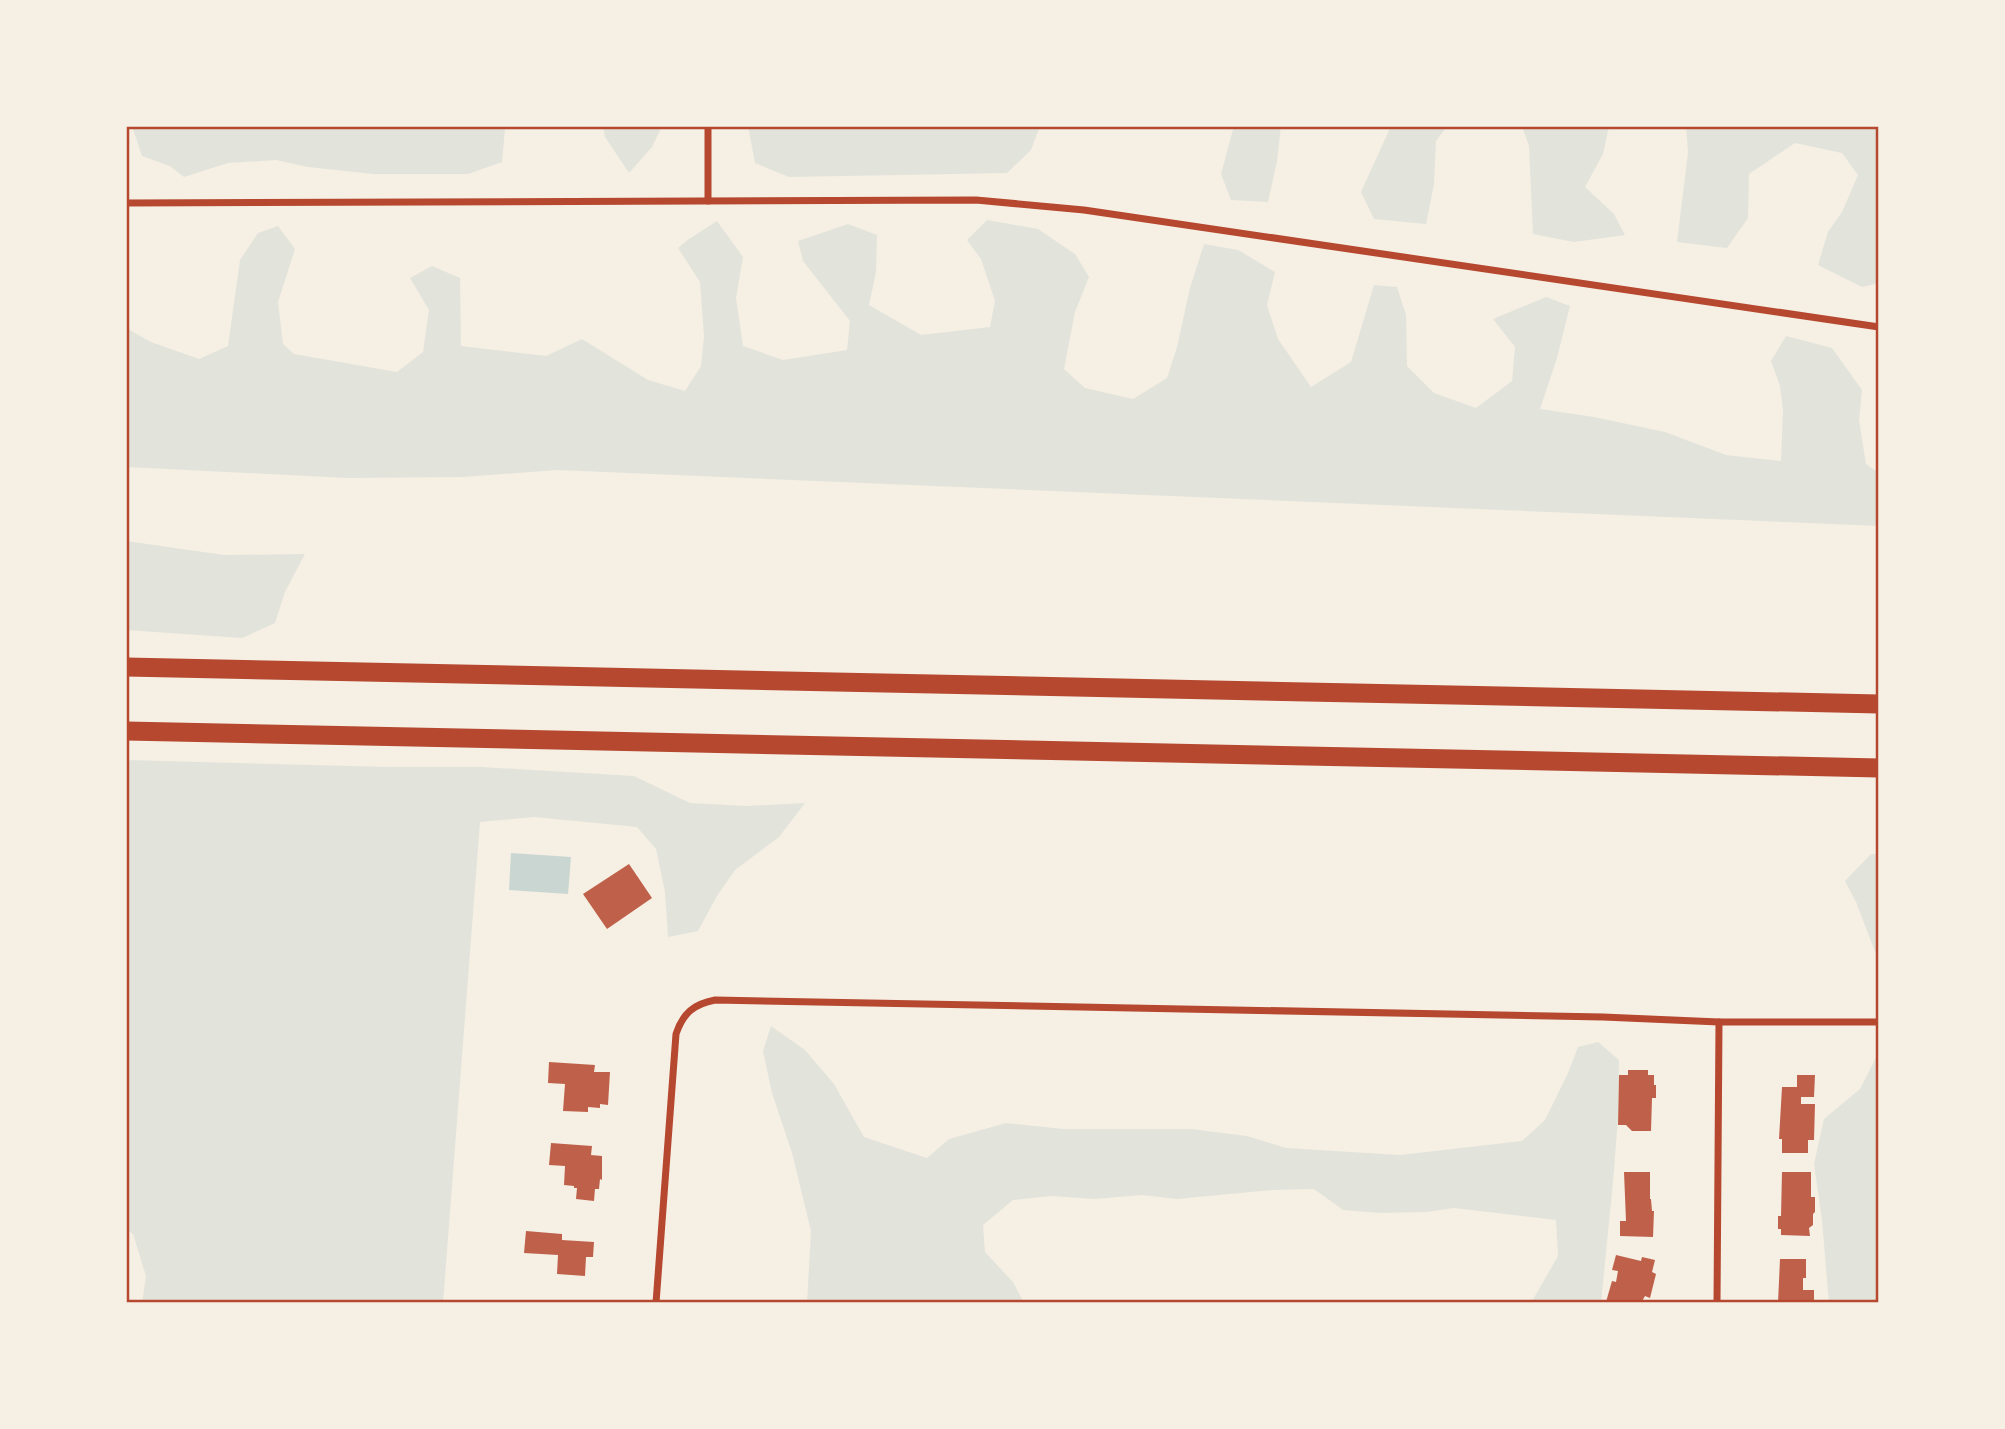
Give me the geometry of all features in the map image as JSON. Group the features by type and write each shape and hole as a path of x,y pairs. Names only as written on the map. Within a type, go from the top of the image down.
{"highway":[{"path":"126,667 1879,704"},
{"path":"126,731 1879,768"}],"street":[{"path":"708,126 708,201"},
{"path":"126,203 911,199 1020,203 1084,210 1879,327"},
{"path":"656,1303 676,1034 686,1014 704,1002 715,1000 1186,1008 1718,1022 1879,1022"},
{"path":"1717,1303 1718,1022"}],"shaded area":[{"path":"132,126 504,126 505,129 502,162 468,174 373,174 308,167 276,160 228,163 184,177 170,166 142,156"},
{"path":"603,126 662,126 652,147 629,173 605,137"},
{"path":"748,126 1040,126 1031,150 1007,173 789,177 755,163"},
{"path":"1234,126 1281,126 1268,202 1231,200 1221,174"},
{"path":"1391,126 1447,126 1436,141 1434,184 1426,224 1374,219 1361,192"},
{"path":"1522,126 1609,126 1603,154 1585,187 1614,214 1625,235 1574,242 1533,234 1529,146"},
{"path":"1686,126 1879,126 1879,283 1862,287 1818,265 1828,232 1842,212 1858,175 1842,153 1795,143 1749,174 1748,218 1727,248 1677,242 1688,152"},
{"path":"987,220 1038,229 1075,254 1089,277 1075,312 1064,369 1085,388 1133,399 1167,378 1204,244 1238,250 1275,272 1267,305 1278,339 1311,387 1351,362 1374,285 1397,287 1406,315 1407,366 1434,393 1476,408 1512,381 1515,347 1493,319 1546,297 1570,306 1540,409 1665,432 1726,455 1781,461 1783,410 1780,386 1771,361 1786,336 1832,348 1862,390 1859,420 1866,464 1879,473 1879,526 557,470 463,477 347,478 126,467 126,328 151,342 199,359 228,346 240,260 258,233 278,226 295,249 278,302 283,344 294,354 397,372 423,352 429,310 410,278 432,266 460,278 461,346 546,356 582,339 648,380 685,391 701,366 704,336 700,282 678,248 717,221 743,257 736,298 743,346 783,360 847,350 850,321 803,261 798,241 848,224 877,235 876,272 869,305 921,335 990,327 995,301 981,259 967,240"},
{"path":"126,541 224,555 305,554 285,592 275,623 242,638 126,630"},
{"path":"126,760 481,767 634,776 690,803 747,806 805,803 779,837 735,870 698,931 668,937 665,892 656,849 637,827 534,817 480,822 443,1303 142,1303 146,1276 133,1234 126,1229"},
{"path":"511,853 571,857 568,894 509,890"},
{"path":"1871,854 1879,854 1879,962 1845,881"},
{"path":"771,1026 805,1050 834,1084 864,1137 927,1158 949,1139 1006,1123 1063,1129 1191,1129 1247,1136 1286,1148 1400,1155 1522,1141 1545,1120 1578,1047 1598,1042 1619,1060 1618,1118 1601,1303 1531,1303 1558,1256 1556,1220 1454,1208 1426,1212 1379,1213 1343,1210 1314,1189 1177,1199 1142,1195 1095,1199 1051,1196 1013,1200 983,1225 985,1252 1013,1282 1024,1303 807,1303 811,1231 792,1153 772,1093 763,1051"},
{"path":"1879,1052 1879,1303 1829,1303 1814,1164 1824,1119 1860,1089"}],"building":[{"path":"629,864 652,898 607,929 583,894"},
{"path":"549,1062 595,1065 594,1072 610,1072 608,1105 600,1104 600,1108 588,1107 588,1112 563,1111 565,1084 548,1083"},
{"path":"1628,1070 1648,1070 1648,1075 1654,1075 1656,1098 1652,1098 1651,1131 1632,1131 1626,1125 1618,1125 1619,1075 1628,1075"},
{"path":"1797,1075 1815,1075 1814,1097 1801,1097 1801,1104 1815,1104 1814,1140 1808,1140 1808,1153 1782,1153 1782,1139 1779,1139 1782,1087 1797,1087"},
{"path":"551,1143 592,1146 591,1155 602,1156 602,1180 600,1179 599,1189 595,1189 594,1201 576,1199 577,1188 564,1185 565,1166 549,1165"},
{"path":"1624,1172 1650,1172 1650,1199 1654,1211 1653,1237 1620,1236 1620,1221 1626,1221"},
{"path":"1782,1172 1811,1172 1811,1197 1815,1197 1815,1212 1813,1225 1809,1228 1810,1236 1781,1235 1781,1229 1778,1229"},
{"path":"526,1231 562,1234 562,1240 594,1242 593,1257 586,1257 585,1276 557,1274 558,1255 524,1253"},
{"path":"1616,1255 1641,1261 1642,1257 1655,1260 1652,1272 1656,1274 1650,1298 1645,1296 1641,1303 1606,1302 1612,1281 1616,1282 1618,1271 1612,1270"},
{"path":"1780,1259 1806,1259 1803,1290 1814,1290 1814,1303 1778,1303"}]}
